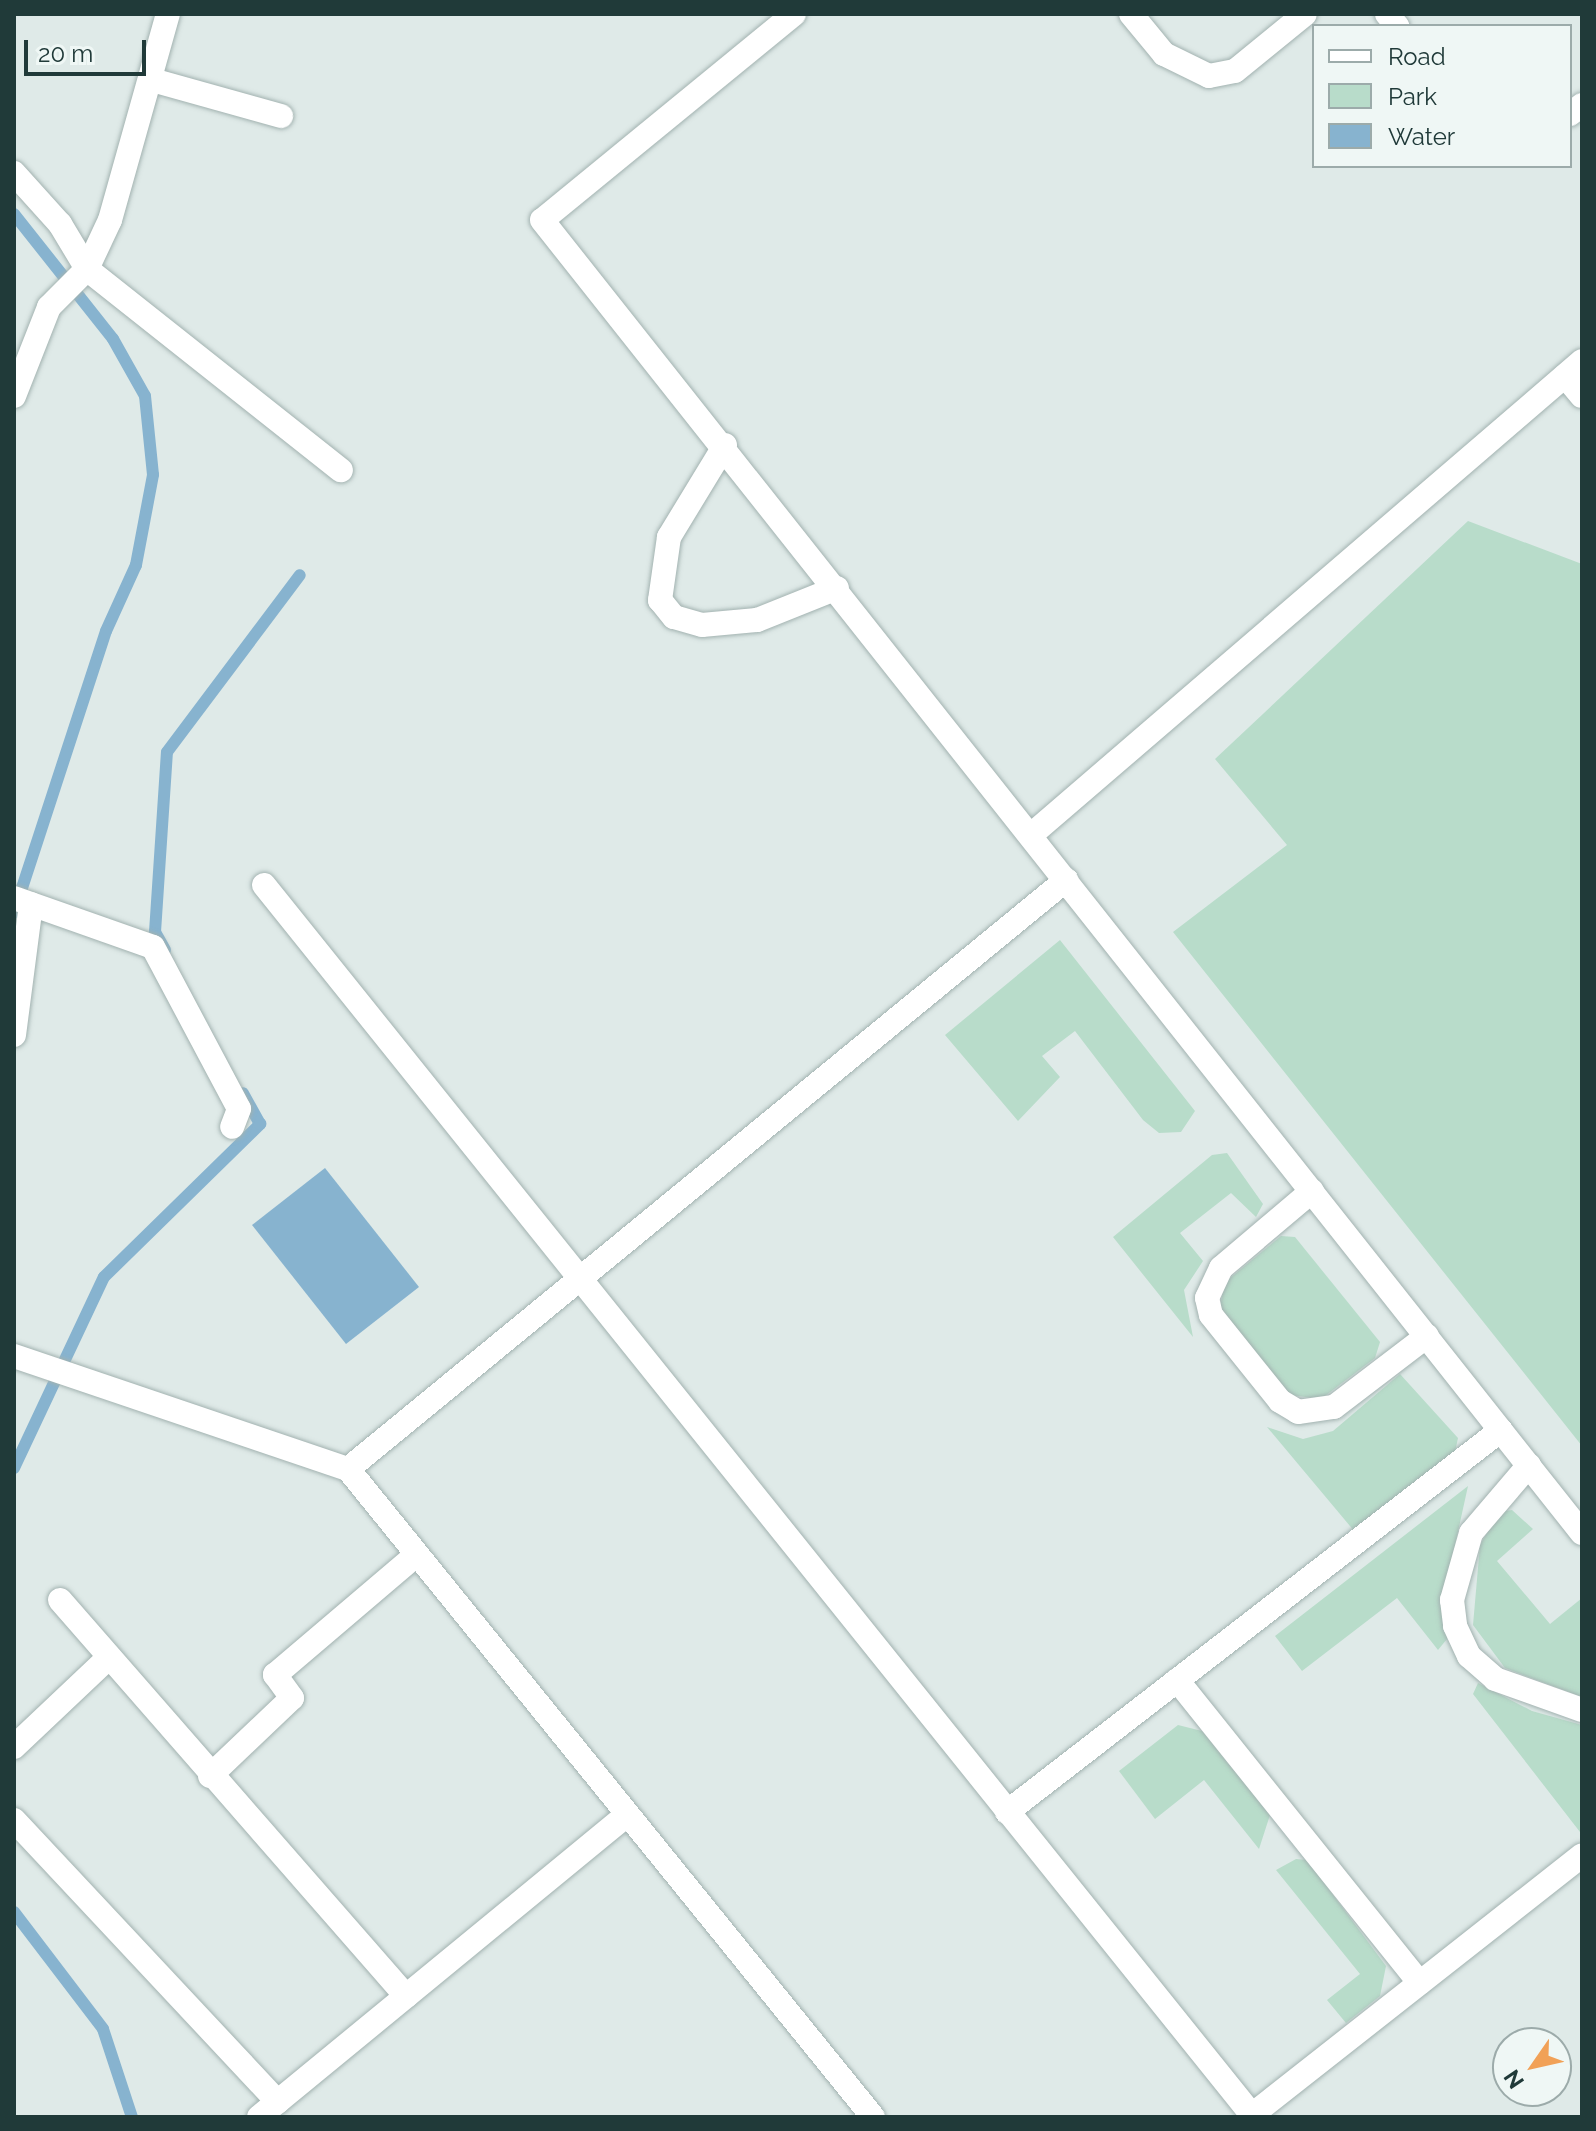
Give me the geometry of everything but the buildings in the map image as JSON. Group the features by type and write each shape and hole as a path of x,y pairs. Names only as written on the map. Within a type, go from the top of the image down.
{"street":[{"path":"14,396 49,307 87,269 110,220 152,80 168,14"},
{"path":"794,14 542,220 725,445 1582,1533"},
{"path":"1131,14 1164,54 1209,76 1235,71 1305,14"},
{"path":"152,80 281,116"},
{"path":"14,173 60,224 87,269 341,470"},
{"path":"1031,835 1574,368 1582,396"},
{"path":"725,445 669,537 660,600 674,617 702,625 757,620 837,588"},
{"path":"348,1469 1066,880"},
{"path":"264,885 583,1276 1007,1812 1252,2115 1582,1855"},
{"path":"14,1035 23,901 153,947 239,1109 232,1127"},
{"path":"1312,1191 1212,1280 1207,1298 1221,1327 1280,1401 1319,1414 1427,1336"},
{"path":"14,1356 348,1469 625,1816 873,2117"},
{"path":"1007,1812 1501,1430"},
{"path":"1529,1465 1471,1533 1458,1568 1455,1626 1469,1656 1495,1679 1582,1710"},
{"path":"210,1776 292,1698 275,1675 416,1555"},
{"path":"60,1600 106,1660 406,1996"},
{"path":"14,1747 106,1660"},
{"path":"1177,1680 1420,1983"},
{"path":"14,1820 268,2109 625,1816"}],"green space":[{"path":"1468,521 1582,564 1582,1446 1173,932 1287,845 1215,759"},
{"path":"1060,940 1195,1111 1181,1132 1159,1133 1143,1120 1075,1031 1042,1056 1060,1077 1018,1121 945,1035"},
{"path":"1227,1153 1263,1204 1256,1217 1231,1193 1180,1233 1203,1261 1184,1290 1193,1337 1113,1237 1212,1155"},
{"path":"1281,1236 1295,1237 1380,1342 1375,1358 1321,1399 1290,1395 1220,1309 1224,1283"},
{"path":"1400,1374 1458,1438 1455,1452 1355,1532 1267,1427 1303,1439 1333,1431"},
{"path":"1468,1486 1450,1568 1447,1639 1438,1650 1397,1598 1302,1671 1275,1636"},
{"path":"1512,1510 1533,1529 1497,1561 1550,1624 1582,1598 1582,1697 1505,1668 1473,1625 1480,1545 1499,1512"},
{"path":"1478,1683 1532,1711 1582,1725 1580,1832 1473,1694"},
{"path":"1178,1725 1202,1731 1270,1815 1259,1849 1204,1780 1155,1819 1119,1771"},
{"path":"1296,1859 1307,1860 1386,1966 1380,1996 1346,2023 1327,2000 1360,1974 1276,1870"}],"water":[{"path":"325,1168 419,1287 346,1344 252,1225"}],"waterway":[{"path":"14,214 113,339 145,396 153,475 136,565 106,631 14,912"},
{"path":"165,950 155,932 167,752 300,575"},
{"path":"14,1468 104,1277 260,1124 243,1093"},
{"path":"14,1912 103,2029 132,2117"}]}
